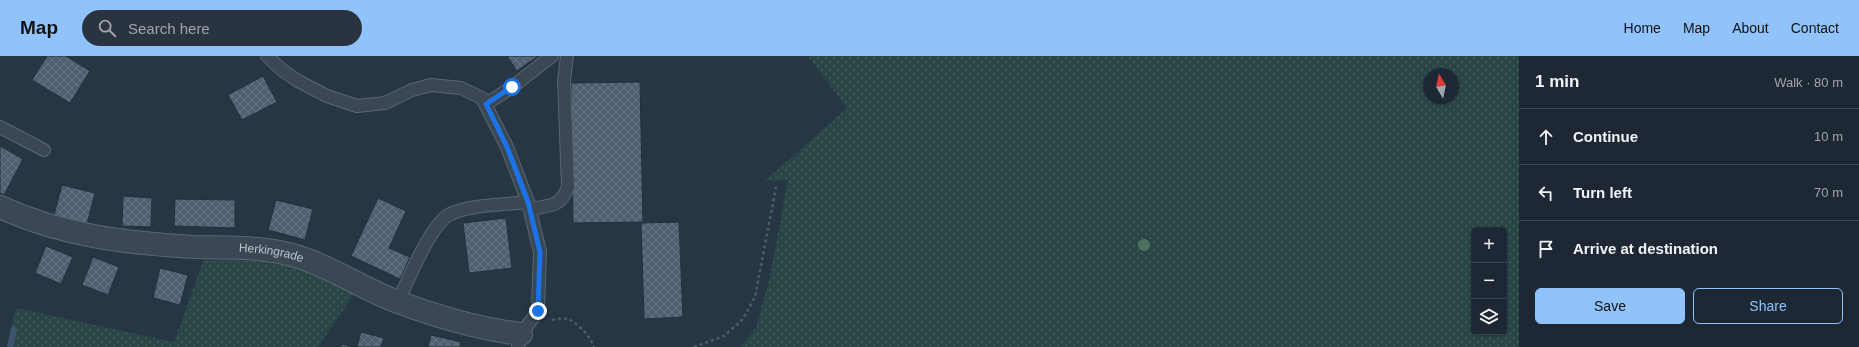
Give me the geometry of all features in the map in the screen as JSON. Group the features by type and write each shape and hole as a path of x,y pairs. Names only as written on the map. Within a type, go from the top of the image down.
{"street":[{"name":"Herkingrade","path":"0,207 52,227 96,238 144,244 263,249 299,256 398,302 520,341"}],"lane":[{"path":"267,56 282,70 308,86 341,102 357,106 385,103 412,90 431,85 461,88 482,98 507,147 529,205 540,252 538,311 520,341"},
{"path":"486,104 512,87 552,56"},
{"path":"398,302 434,229 449,214 475,208 557,203 564,198 568,187 564,80 567,56"},
{"path":"0,127 44,150"}],"path":[{"path":"694,347 724,336 744,319 755,297 776,187"},
{"path":"520,341 546,320 567,319 580,327 592,341 594,347"}],"green space":[{"path":"808,56 1519,56 1519,347 740,347 756,328 770,276 788,180 765,181 847,108"},
{"path":"207,250 262,252 359,287 318,347 13,347 8,339 16,308 174,342"}],"building":[{"path":"47,56 66,56 90,71 70,103 32,80"},
{"path":"507,56 538,56 517,71"},
{"path":"263,76 277,102 242,120 228,95"},
{"path":"640,82 643,222 573,223 571,83"},
{"path":"0,146 23,159 4,195 0,193"},
{"path":"62,185 95,193 87,224 54,215"},
{"path":"123,196 152,198 151,227 122,226"},
{"path":"378,198 406,211 389,248 410,257 400,279 351,256"},
{"path":"175,199 235,200 235,228 174,226"},
{"path":"276,200 313,209 305,240 268,230"},
{"path":"506,218 512,268 469,273 463,223"},
{"path":"679,222 683,317 644,319 641,223"},
{"path":"46,246 73,257 61,284 35,273"},
{"path":"93,257 119,267 108,295 82,285"},
{"path":"160,268 188,275 180,305 153,298"},
{"path":"361,332 384,338 381,347 357,347"},
{"path":"431,335 461,342 460,347 428,347"},
{"path":"342,344 355,347 341,347"}],"waterway":[{"path":"10,347 14,330"}],"route":[{"path":"512,87 486,104 507,147 528,202 540,252 538,311"}]}
